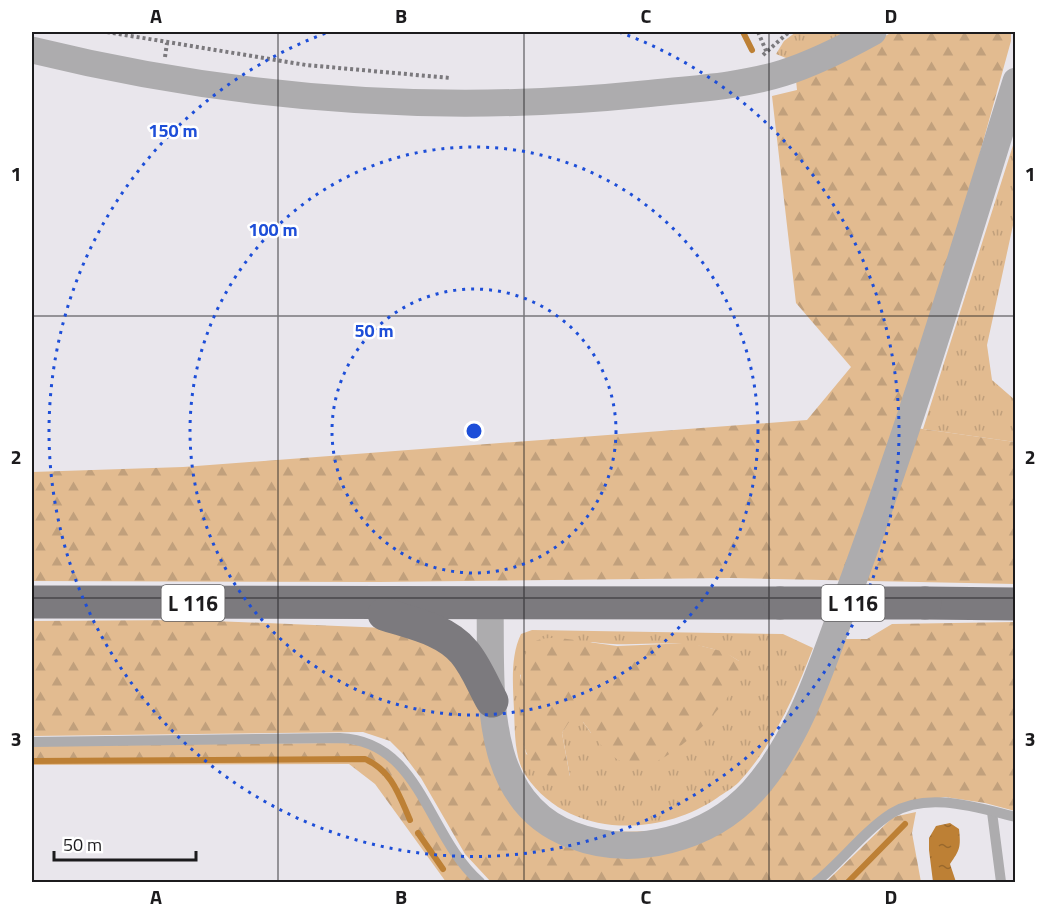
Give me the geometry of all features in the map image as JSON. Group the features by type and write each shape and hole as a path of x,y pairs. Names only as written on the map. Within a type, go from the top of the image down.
{"main road":[{"name":"L 116","path":"32,602 354,605 1016,604"},
{"path":"354,605 428,628 449,639 464,652 492,701"}],"street":[{"path":"32,50 161,76 304,96 413,104 503,103 623,96 769,77 818,60 873,32"},
{"path":"490,604 492,701 498,746 511,783 535,812 553,826 574,836 625,844 670,840 712,824 755,789 774,764 796,726 865,550 908,426 1016,81"}],"lane":[{"path":"32,742 340,738 371,743 388,752 401,764 452,850 480,882"},
{"path":"816,882 886,817 903,808 944,803 1016,817"},
{"path":"992,812 1001,882"}],"path":[{"path":"108,32 306,65 455,79"},
{"path":"759,58 789,32"}],"green space":[{"path":"796,32 850,32 791,60 776,54 784,41"},
{"path":"893,32 1011,32 1011,41 960,225 916,428 1015,442 1015,584 731,578 379,582 32,581 32,472 183,467 807,420 851,367 796,303 772,96 797,90 796,80"},
{"path":"1015,139 1015,216 987,345 992,380 1015,400 1015,442 923,429"},
{"path":"190,620 386,628 455,652 545,833 721,830 842,639 867,639 892,624 1015,622 1015,811 985,803 945,797 899,806 809,882 491,882 465,854 421,778 403,754 390,741 363,732 32,736 32,621"},
{"path":"532,630 783,634 813,648 791,701 773,735 763,752 737,784 694,811 669,820 643,825 616,825 590,821 566,812 544,797 522,769 516,744 513,681 515,652 521,634","holes":["592,642 686,644 722,652 739,661 591,733 583,722 568,722 562,733 570,776 526,754 521,725 520,675"]},
{"path":"560,638 617,646 690,643 725,652 739,661 740,675 735,687 713,716 683,744 653,763 640,766 622,762 607,751 583,722 569,722 562,733 570,777 555,780 536,767 528,756 521,732 519,698 520,680 527,651 533,643 539,640"},
{"path":"345,743 376,750 394,764 406,778 449,851 474,882 446,882 375,784 349,764 32,765 32,745"},
{"path":"916,812 912,833 921,882 826,882 893,817"}],"water":[{"path":"950,823 959,829 959,848 950,864 956,882 933,882 929,838 936,826"}],"waterway":[{"path":"743,32 752,50"},
{"path":"32,761 365,759 382,770 394,785 410,820"},
{"path":"848,882 905,824"},
{"path":"418,833 443,869"}]}
